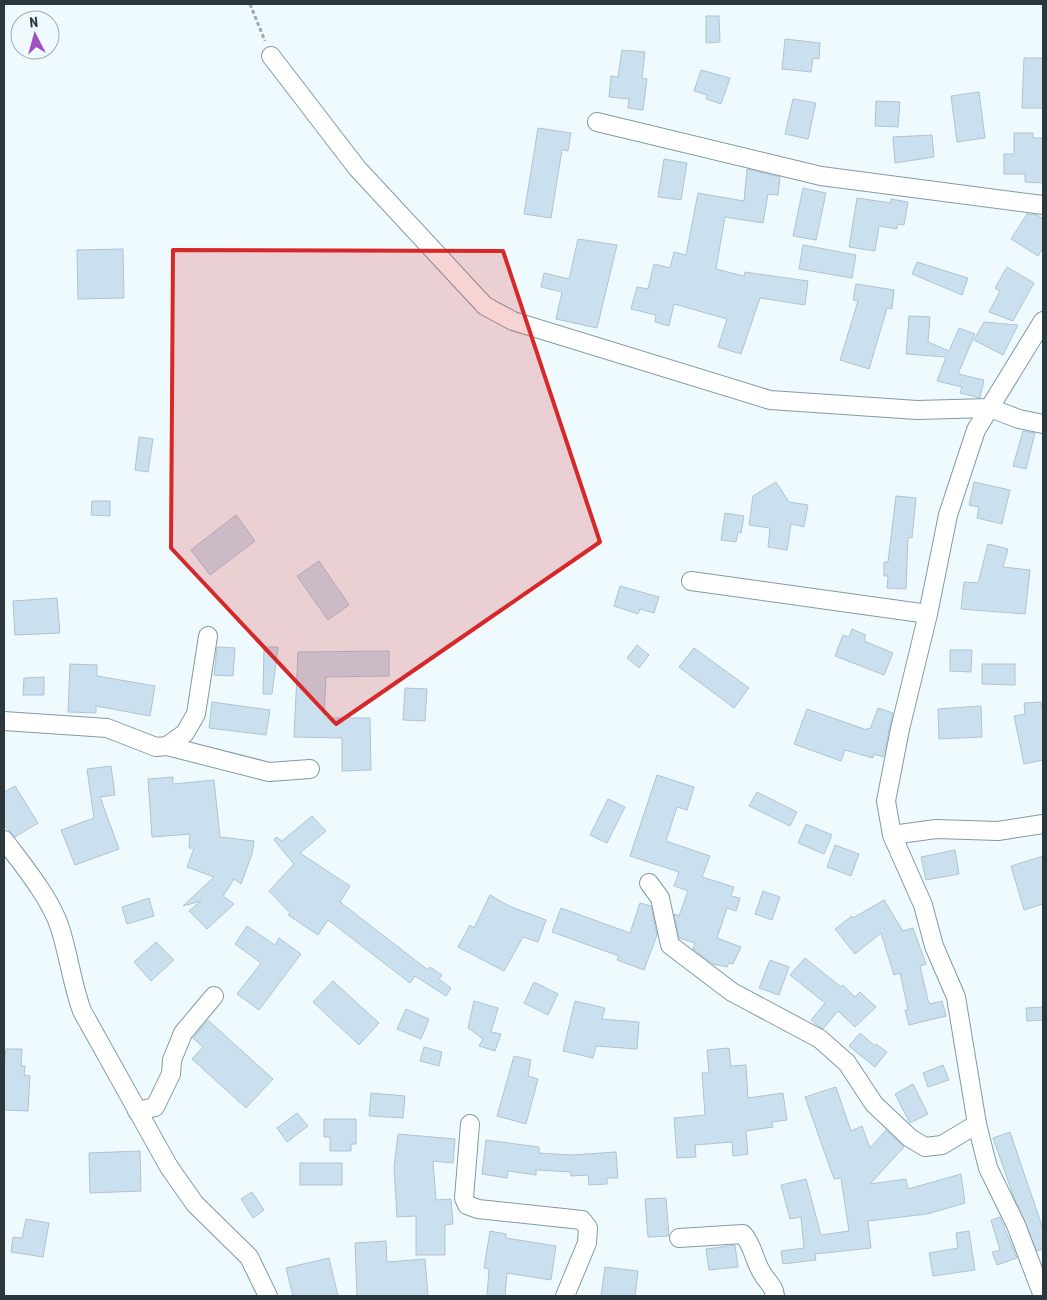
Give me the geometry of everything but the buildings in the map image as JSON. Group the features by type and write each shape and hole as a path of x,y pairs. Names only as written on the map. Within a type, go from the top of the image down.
{"street":[{"path":"271,56 357,168 485,306 513,322 770,400 917,410 990,408 1018,419 1043,424"},
{"path":"597,122 821,176 1043,205"},
{"path":"1043,321 976,430 948,515 928,614 888,784 886,801 892,835 922,905 934,946 956,997 977,1124 988,1168 1016,1226 1043,1296"},
{"path":"690,581 928,614"},
{"path":"167,746 185,733 196,714 208,636"},
{"path":"4,721 107,728 156,746 167,746 269,772 310,770"},
{"path":"892,835 936,829 998,831 1043,824"},
{"path":"4,840 54,914 60,928 74,989 82,1011 136,1111 169,1168 195,1204 249,1257 268,1296"},
{"path":"649,883 660,898 670,945 732,992 820,1040 847,1062 874,1104 910,1138 925,1147 942,1145 977,1124"},
{"path":"136,1111 155,1108 171,1074 172,1060 183,1033 214,996"},
{"path":"470,1124 464,1198 467,1205 478,1209 582,1220 588,1228 587,1243 565,1296"},
{"path":"679,1238 743,1234 749,1240 763,1276 774,1288 775,1296"}],"path":[{"path":"250,4 271,56"}],"highlighted area":[{"path":"173,250 503,251 600,542 336,724 171,548"}]}
